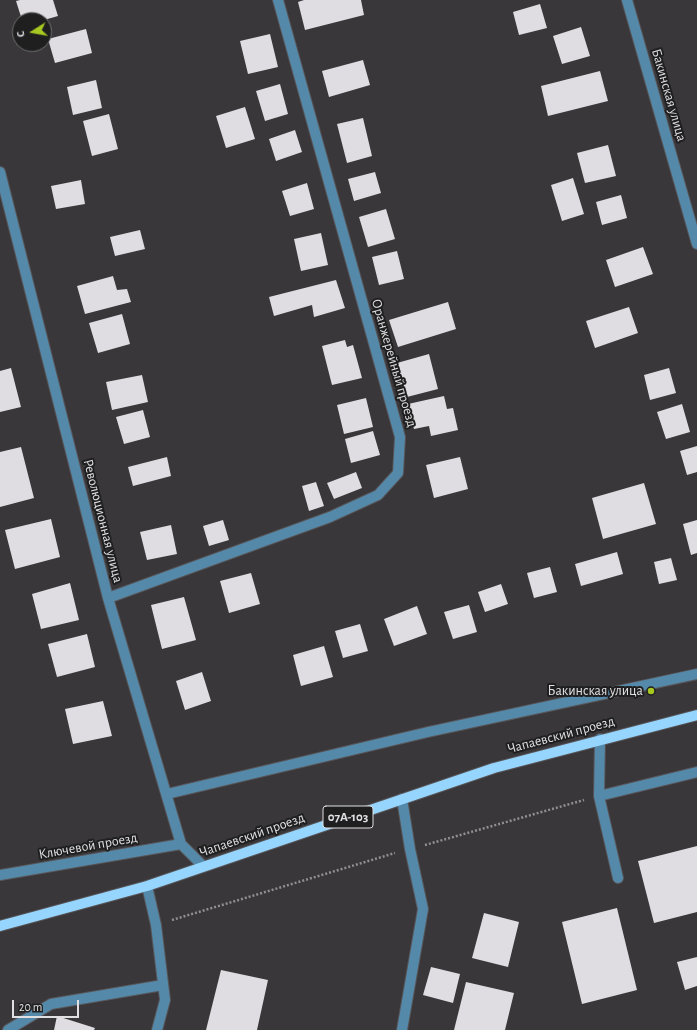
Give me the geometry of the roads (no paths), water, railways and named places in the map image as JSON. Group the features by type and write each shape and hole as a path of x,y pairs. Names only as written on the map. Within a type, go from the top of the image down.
{"main road":[{"name":"Чапаевский проезд","path":"0,926 147,886 494,768 600,739 697,715"}],"street":[{"name":"Оранжерейный проезд","path":"108,598 330,517 378,495 398,473 400,437 278,0"},
{"name":"Бакинская улица","path":"627,0 697,244"},
{"name":"Революционная улица","path":"0,172 108,598 181,844 203,866"},
{"path":"167,794 428,732 697,674"},
{"path":"600,739 599,796 618,878"},
{"path":"599,796 697,772"},
{"path":"402,799 410,849 423,908 402,1030"},
{"name":"Ключевой проезд","path":"0,875 181,844"},
{"path":"147,886 156,925 165,1000 157,1030"},
{"path":"8,1030 50,1004 163,985"}],"place":[{"name":"Бакинская улица","path":"651,691"}]}
